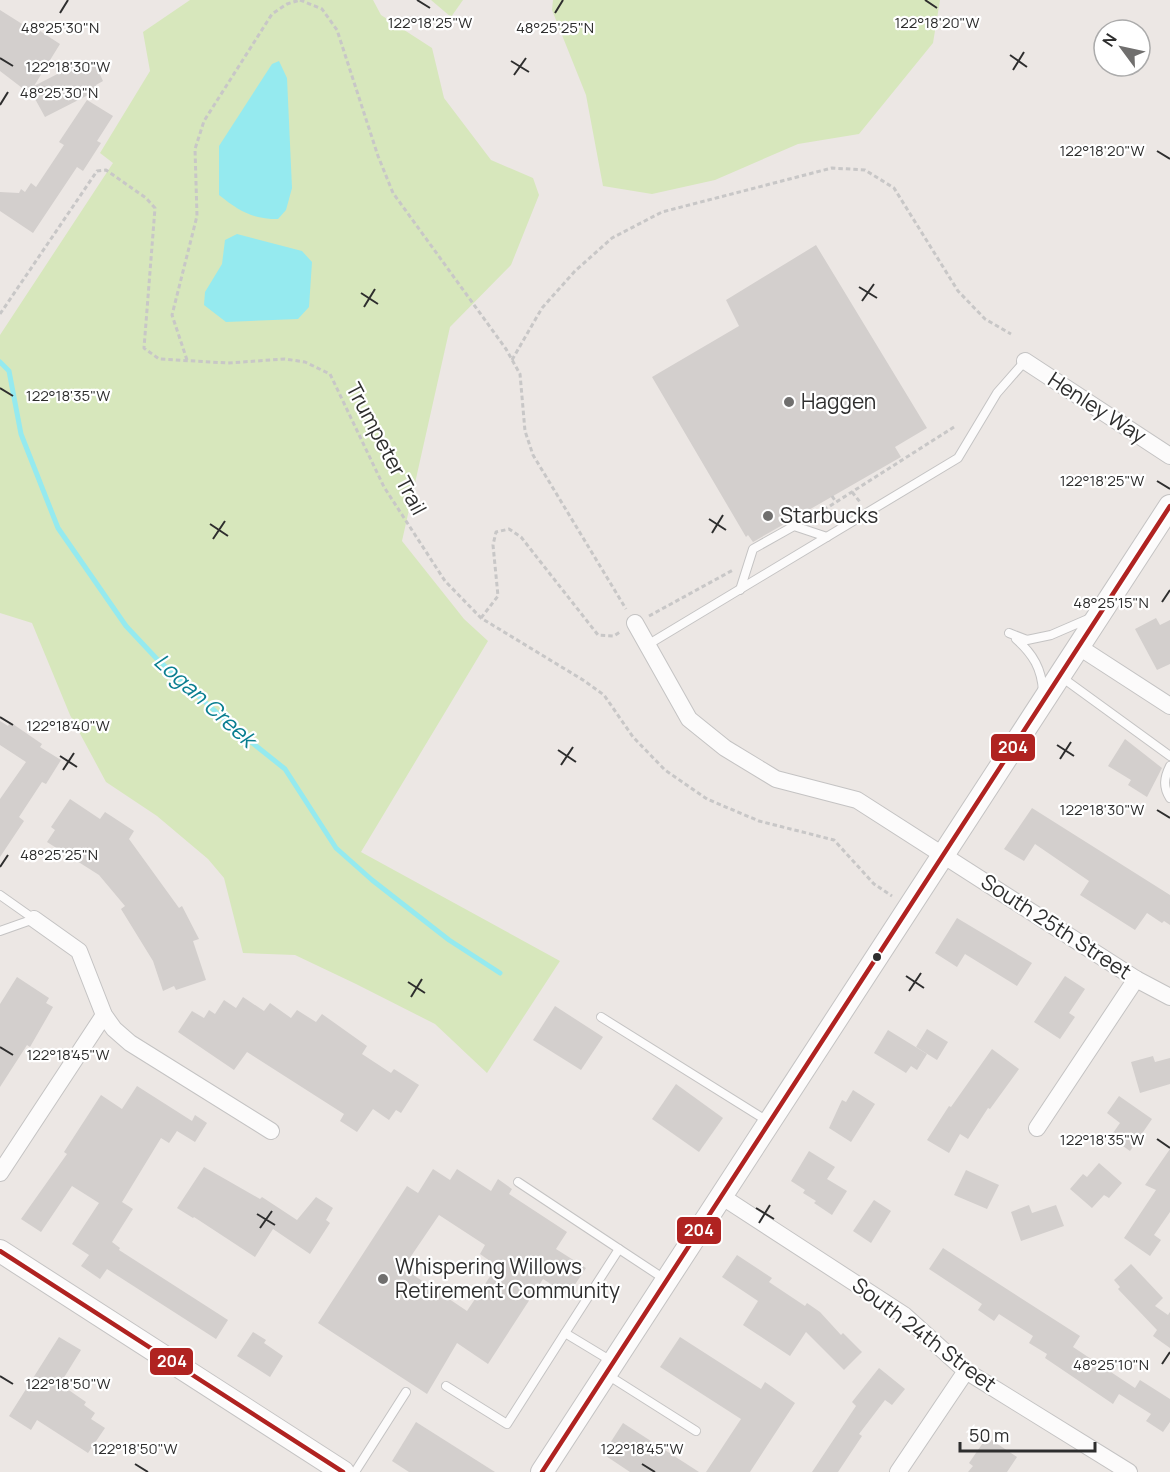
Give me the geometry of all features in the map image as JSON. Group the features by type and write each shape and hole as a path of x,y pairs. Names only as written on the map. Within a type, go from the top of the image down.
{"street":[{"name":"Henley Way","path":"1025,361 1170,456"},
{"path":"542,1472 1170,507"},
{"name":"South 25th Street","path":"635,623 649,644 689,719 725,748 777,779 857,800 1136,979 1170,997"},
{"path":"1079,647 1170,706"},
{"path":"34,919 79,951 104,1016 114,1029 130,1043 271,1131"},
{"path":"1037,1128 1136,979"},
{"path":"0,1173 104,1016"},
{"name":"South 24th Street","path":"721,1196 904,1315 966,1371 1129,1472"},
{"path":"0,1251 343,1472"},
{"path":"898,1472 966,1371"}],"lane":[{"path":"649,644 958,458 997,393 1025,361"},
{"path":"740,590 753,549 795,526 827,537"},
{"path":"1043,701 1043,680 1031,652 1009,633 1026,640 1051,635 1073,627 1102,611"},
{"path":"1059,676 1170,756"},
{"path":"1170,766 1165,777 1165,790 1170,798"},
{"path":"0,895 34,919"},
{"path":"0,931 34,919"},
{"path":"601,1017 769,1122"},
{"path":"518,1182 666,1281"},
{"path":"446,1386 507,1424 619,1249"},
{"path":"565,1333 696,1431"},
{"path":"355,1472 406,1392"}],"path":[{"path":"187,360 172,315 197,216 195,149 204,121 272,14 287,4 300,0 322,9 337,30 378,156 393,193 512,360 520,375 525,431 533,455 635,623"},
{"path":"512,360 542,308 575,271 612,238 662,212 832,168 865,170 894,188 958,291 985,319 1011,334"},
{"name":"Trumpeter Trail","path":"0,314 97,171 106,170 146,198 155,208 144,348 159,359 228,363 285,359 305,362 330,374 384,487 445,581 481,618 604,695 641,745 664,770 707,799 759,820 834,840 874,884 894,897"},
{"path":"808,520 954,427"},
{"path":"832,496 836,502"},
{"path":"481,618 498,596 493,544 496,532 509,530 521,537 598,635 614,636 734,569"}],"green space":[{"path":"190,0 373,0 381,15 432,48 444,98 491,160 533,178 539,195 511,265 450,327 402,541 464,619 488,641 361,852 560,961 487,1073 435,1024 356,984 295,955 243,953 224,878 208,859 157,816 106,782 70,715 32,623 0,613 0,335 113,163 100,153 150,71 143,32"},
{"path":"431,0 463,0 451,17"},
{"path":"553,0 940,0 933,43 859,134 798,144 715,180 652,194 603,186 586,95 552,10"}],"water":[{"path":"279,61 287,78 292,188 286,210 278,219 261,218 233,206 219,195 219,146 272,64"},
{"path":"237,234 302,251 312,262 309,307 298,319 226,322 204,305 205,292 222,264 225,240"}],"building":[{"path":"0,10 38,34 40,31 60,44 34,86 75,65 78,70 94,62 103,81 96,85 98,90 45,117 34,97 0,71"},
{"path":"87,100 113,116 97,141 101,143 83,171 77,167 33,233 0,211 0,192 19,193 21,189 25,192 31,183 36,187 64,145 59,142"},
{"name":"Haggen","path":"816,245 927,428 895,447 901,457 753,542 748,535 746,537 652,377 739,326 726,300"},
{"path":"1156,618 1160,625 1170,620 1170,664 1157,670 1135,629"},
{"path":"0,721 8,726 10,722 42,744 40,747 61,760 46,784 42,782 19,817 24,821 0,857 0,799 26,762 0,745"},
{"path":"1125,739 1162,768 1147,797 1128,785 1131,780 1108,766"},
{"path":"70,799 100,819 105,812 134,831 129,839 179,908 182,906 199,939 193,941 206,980 176,990 174,986 163,991 153,961 121,909 125,906 99,875 47,842 55,830 51,827"},
{"path":"1032,808 1170,895 1170,925 1164,921 1162,923 1147,913 1135,930 1080,895 1089,881 1035,844 1024,861 1004,849"},
{"path":"957,918 1032,963 1017,986 965,954 957,967 935,953"},
{"path":"1065,976 1085,989 1069,1013 1075,1017 1060,1039 1034,1022"},
{"path":"17,977 49,998 46,1003 53,1007 30,1047 27,1045 0,1087 0,1004"},
{"path":"243,997 264,1011 270,1003 291,1018 297,1010 316,1022 322,1014 367,1046 362,1054 391,1073 394,1069 419,1085 401,1113 396,1110 389,1120 373,1109 357,1132 340,1121 344,1114 247,1052 234,1070 178,1032 192,1011 204,1018 209,1010 215,1014 224,1000 236,1008"},
{"path":"555,1006 603,1037 581,1070 533,1040"},
{"path":"927,1029 948,1042 937,1060 916,1047"},
{"path":"888,1030 927,1054 917,1070 911,1066 906,1073 874,1053"},
{"path":"992,1049 1019,1069 990,1109 988,1108 968,1139 960,1134 949,1153 927,1140 949,1106 951,1107"},
{"path":"1153,1056 1155,1062 1170,1058 1170,1084 1140,1093 1131,1062"},
{"path":"676,1084 723,1118 699,1152 652,1119"},
{"path":"137,1086 192,1121 195,1115 207,1123 195,1142 177,1131 169,1143 161,1138 122,1202 133,1209 112,1242 120,1248 119,1250 228,1320 216,1339 107,1269 100,1279 81,1266 89,1255 72,1244 99,1203 72,1186 41,1232 21,1219 67,1154 64,1152 101,1095 122,1109"},
{"path":"853,1090 875,1104 851,1142 829,1128 842,1100 846,1102"},
{"path":"1119,1096 1152,1119 1130,1151 1113,1139 1113,1133 1120,1123 1107,1113"},
{"path":"1170,1149 1170,1212 1154,1235 1161,1240 1150,1256 1124,1238 1156,1190 1145,1185"},
{"path":"809,1151 835,1167 827,1179 847,1191 832,1215 814,1203 816,1201 803,1193 805,1190 791,1181"},
{"path":"1099,1163 1122,1183 1109,1198 1104,1195 1092,1208 1070,1189 1083,1174 1087,1177"},
{"path":"204,1167 260,1199 262,1197 297,1220 316,1197 333,1208 326,1220 330,1223 310,1254 273,1229 255,1257 177,1208"},
{"name":"Whispering Willows Retirement Community","path":"433,1169 450,1180 457,1169 491,1191 498,1179 512,1189 509,1194 567,1232 556,1249 586,1268 568,1295 543,1279 488,1364 457,1343 427,1394 318,1323 407,1186 418,1193","holes":["439,1215 485,1245 480,1254 497,1266 467,1311 403,1268"]},
{"path":"966,1170 999,1185 987,1209 954,1195"},
{"path":"874,1200 891,1211 871,1243 853,1231"},
{"path":"1029,1205 1032,1213 1056,1205 1064,1226 1021,1241 1011,1212"},
{"path":"943,1248 1080,1336 1073,1347 1135,1388 1140,1380 1170,1399 1170,1422 1163,1432 1146,1421 1151,1414 1119,1394 1113,1404 1045,1358 1047,1354 1029,1343 1033,1336 999,1314 994,1321 978,1310 982,1304 929,1269"},
{"path":"737,1255 772,1278 769,1282 805,1306 807,1303 820,1312 841,1335 843,1333 862,1352 844,1370 806,1332 790,1356 743,1325 758,1301 722,1277"},
{"path":"1131,1264 1163,1298 1155,1306 1168,1315 1170,1312 1170,1348 1153,1336 1157,1330 1118,1289 1120,1287 1114,1280"},
{"path":"253,1332 266,1340 264,1343 283,1356 270,1377 237,1356"},
{"path":"59,1337 81,1350 60,1384 86,1402 84,1405 95,1413 91,1419 105,1428 88,1453 37,1420 31,1430 9,1416"},
{"path":"680,1337 761,1389 765,1382 795,1403 750,1472 706,1472 741,1419 660,1367"},
{"path":"879,1368 905,1389 892,1405 885,1400 859,1434 862,1436 838,1472 812,1472 856,1406 852,1402"},
{"path":"416,1422 495,1472 409,1472 392,1461"},
{"path":"623,1423 699,1472 630,1472 603,1454"},
{"path":"987,1437 1017,1457 1007,1472 968,1472 973,1466 969,1463"}],"waterway":[{"name":"Logan Creek","path":"0,362 9,371 21,434 58,528 126,626 156,658 235,729 285,769 336,848 372,880 449,940 500,973"}],"transit line":[{"name":"204","path":"542,1472 1170,506"},
{"name":"204","path":"0,1251 343,1472"}],"place":[{"name":"Haggen","path":"789,402"},
{"name":"Starbucks","path":"768,516"},
{"name":"Whispering Willows Retirement Community","path":"383,1279"}]}
